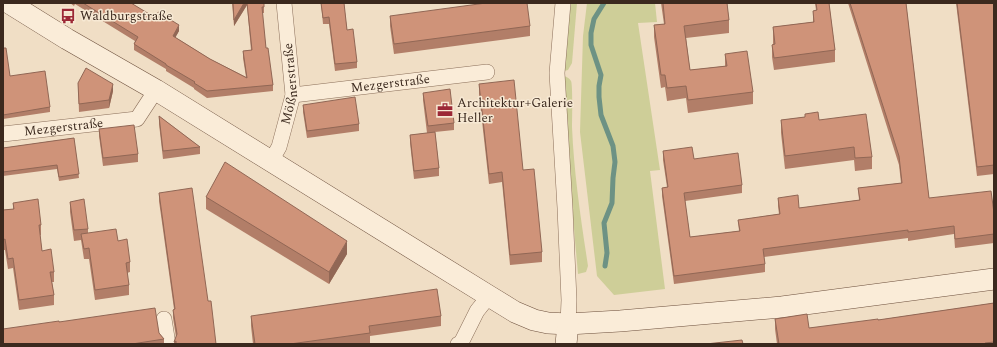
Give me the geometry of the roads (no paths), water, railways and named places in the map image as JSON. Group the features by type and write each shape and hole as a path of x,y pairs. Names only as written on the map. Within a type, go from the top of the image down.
{"main road":[{"path":"9,3 67,39 156,90 489,296 516,312 534,320 548,323 567,334 620,321 782,307 994,279"}],"street":[{"name":"Mößnerstraße","path":"271,161 279,147 293,96 284,3"},
{"path":"563,3 557,73 569,300 567,334"},
{"name":"Mezgerstraße","path":"293,96 487,72"},
{"name":"Mezgerstraße","path":"3,134 137,120 156,90"},
{"path":"458,344 461,343 477,311 489,296"},
{"path":"164,319 168,344"}],"waterway":[{"path":"604,3 594,19 591,33 591,45 601,75 599,86 601,115 613,146 615,162 612,203 604,223 607,253 605,266"}],"place":[{"name":"Waldburgstraße","path":"68,16"},
{"name":"Architektur+Galerie Heller","path":"445,110"}]}
